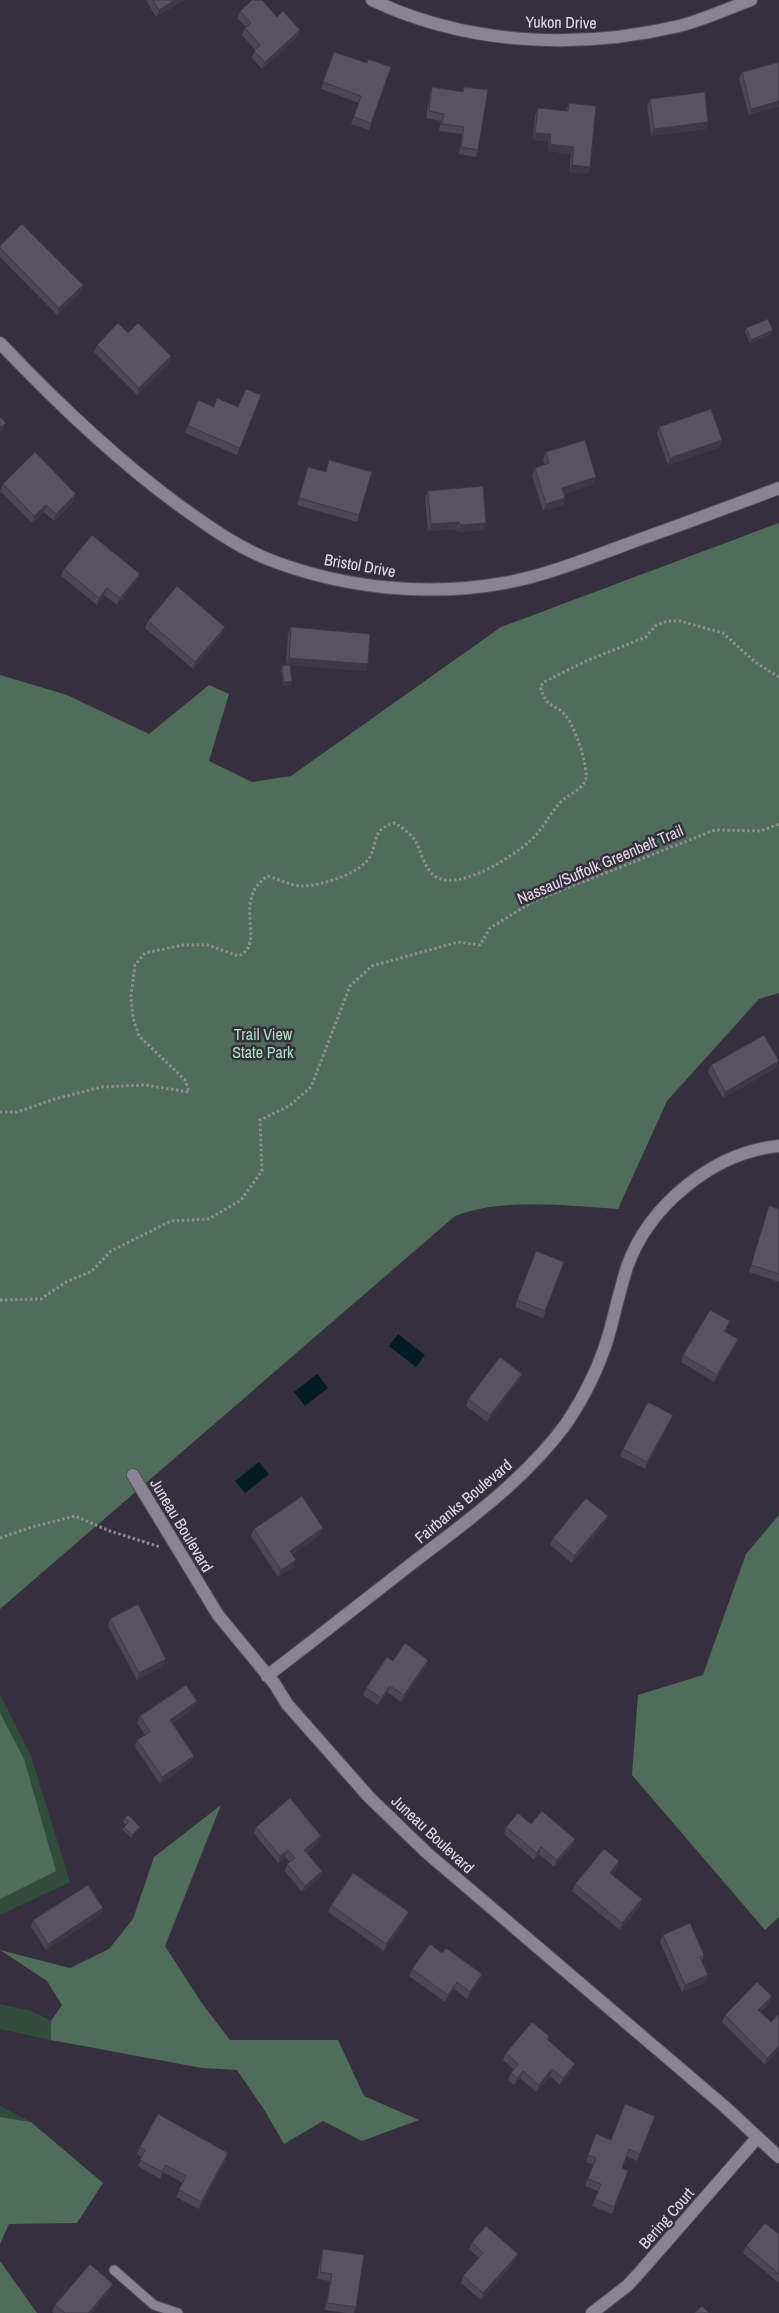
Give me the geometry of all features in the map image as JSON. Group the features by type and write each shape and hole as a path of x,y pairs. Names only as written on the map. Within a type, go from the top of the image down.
{"street":[{"name":"Yukon Drive","path":"372,0 438,24 494,36 552,41 609,39 681,26 750,0"},
{"name":"Bristol Drive","path":"0,343 95,438 158,490 217,533 269,559 326,578 400,589 445,590 505,583 579,561 779,488"},
{"name":"Fairbanks Boulevard","path":"267,1676 490,1504 530,1467 566,1424 586,1391 608,1336 628,1266 645,1234 661,1211 680,1190 726,1161 760,1148 779,1146"},
{"name":"Juneau Boulevard","path":"132,1475 218,1615 274,1683 287,1704 369,1796 427,1854 724,2106 779,2157"},
{"name":"Bering Court","path":"592,2313 627,2286 757,2138"}],"lane":[{"path":"114,2270 154,2306 178,2313"}],"path":[{"path":"0,1112 17,1112 55,1098 102,1087 145,1084 189,1092 185,1080 139,1036 133,1018 131,996 135,965 145,953 183,945 208,945 238,956 246,953 251,945 249,910 251,898 256,884 268,876 300,886 338,880 371,856 378,832 385,826 395,823 415,841 420,855 437,878 448,880 467,878 486,870 520,850 545,824 562,800 581,788 586,778 582,752 572,726 565,715 552,708 543,698 540,686 546,681 586,661 646,637 656,625 667,621 680,621 723,633 755,662 779,677"},
{"name":"Nassau/Suffolk Greenbelt Trail","path":"0,1300 41,1299 66,1282 92,1271 111,1251 136,1238 171,1221 209,1219 242,1200 262,1171 260,1120 289,1106 311,1086 350,986 372,966 458,942 480,945 490,928 534,901 715,830 761,831 779,824"},
{"path":"0,1538 75,1516 110,1531 180,1554"}],"green space":[{"name":"Trail View State Park","path":"779,523 779,993 759,999 667,1101 618,1209 535,1204 494,1206 455,1216 0,1609 0,675 67,695 149,734 209,685 229,694 209,761 252,782 291,776 501,627"},
{"path":"779,1515 779,1917 765,1930 632,1775 638,1695 703,1675 746,1554"},
{"path":"0,1695 31,1756 70,1882 0,1915"},
{"path":"0,1713 24,1759 56,1871 0,1899"},
{"path":"221,1805 165,1946 201,2002 230,2040 338,2040 364,2096 419,2120 362,2141 323,2121 284,2144 265,2111 237,2070 202,2068 51,2040 51,2021 62,2005 47,1981 0,1950 70,1968 109,1949 133,1919 154,1857"},
{"path":"0,2004 31,2011 51,2021 51,2040 0,2029"},
{"path":"0,2106 31,2122 0,2117"},
{"path":"0,2117 31,2122 103,2183 77,2223 9,2224 0,2244"},
{"path":"0,2261 37,2313 0,2313"}],"water":[{"path":"398,1334 425,1355 416,1367 389,1346"},
{"path":"317,1374 328,1388 305,1406 294,1392"},
{"path":"259,1462 269,1474 245,1493 235,1481"}],"building":[{"path":"153,0 175,0 159,10"},
{"path":"252,0 262,0 277,17 283,11 300,30 265,62 254,51 260,45 245,28 251,23 240,11"},
{"path":"334,52 367,63 368,59 391,67 371,123 354,117 361,96 323,82"},
{"path":"779,62 779,101 751,109 742,72"},
{"path":"432,87 463,92 464,87 488,90 478,150 461,147 464,127 442,124 444,114 429,111"},
{"path":"705,92 708,122 654,129 650,99"},
{"path":"569,103 596,106 590,167 572,165 574,147 550,144 551,134 535,133 538,108 568,111"},
{"path":"22,224 83,285 59,308 0,248"},
{"path":"768,319 773,330 751,340 746,328"},
{"path":"118,323 128,333 138,323 171,356 139,388 97,345"},
{"path":"246,389 261,395 240,448 188,426 198,400 214,407 217,398 238,407"},
{"path":"711,409 722,440 670,458 659,427"},
{"path":"0,417 6,423 0,428"},
{"path":"585,440 596,477 562,488 565,498 546,504 535,468 549,463 546,452"},
{"path":"35,452 76,494 56,514 46,505 34,516 3,484"},
{"path":"329,460 372,472 359,515 299,498 308,467 326,472"},
{"path":"483,486 486,523 460,525 459,522 431,524 428,491"},
{"path":"92,535 140,574 120,598 107,588 99,598 64,569"},
{"path":"177,586 225,627 195,662 148,621"},
{"path":"291,627 370,634 368,664 289,658"},
{"path":"290,665 292,681 284,682 282,666"},
{"path":"764,1035 779,1061 725,1092 711,1065"},
{"path":"769,1206 779,1209 779,1274 751,1265"},
{"path":"536,1251 564,1262 545,1311 517,1300"},
{"path":"710,1310 730,1321 724,1331 738,1339 717,1375 683,1355"},
{"path":"500,1357 522,1374 490,1415 468,1399"},
{"path":"648,1402 673,1415 647,1462 623,1449"},
{"path":"302,1496 323,1528 290,1551 296,1560 281,1570 254,1529"},
{"path":"586,1498 608,1516 574,1556 553,1538"},
{"path":"138,1604 166,1659 139,1673 110,1619"},
{"path":"405,1643 428,1660 404,1695 390,1686 381,1698 366,1688 387,1657 393,1661"},
{"path":"186,1685 197,1701 170,1720 194,1756 162,1777 137,1740 150,1732 140,1716"},
{"path":"290,1798 321,1836 304,1850 322,1871 305,1886 287,1864 295,1858 288,1850 280,1856 256,1827"},
{"path":"542,1811 575,1839 557,1860 541,1847 537,1853 506,1827 518,1813 531,1824"},
{"path":"128,1815 140,1827 132,1835 124,1827 129,1822 125,1818"},
{"path":"604,1849 619,1861 610,1873 642,1899 622,1923 575,1884"},
{"path":"353,1873 409,1912 386,1944 331,1905"},
{"path":"88,1885 103,1908 48,1944 33,1920"},
{"path":"690,1923 704,1955 700,1957 708,1975 685,1985 663,1935"},
{"path":"430,1944 442,1953 446,1948 482,1974 470,1992 457,1982 448,1995 412,1969"},
{"path":"757,1982 772,1996 758,2010 771,2022 779,2014 779,2046 767,2058 725,2015"},
{"path":"532,2022 549,2036 547,2039 575,2064 563,2078 552,2069 539,2085 523,2071 517,2078 511,2073 518,2064 506,2053"},
{"path":"625,2104 655,2116 640,2154 629,2149 622,2168 628,2171 614,2207 595,2199 601,2184 588,2179 596,2158 588,2155 596,2134 611,2140"},
{"path":"158,2114 228,2153 201,2202 179,2190 186,2176 166,2165 162,2172 140,2160 145,2150 140,2147"},
{"path":"765,2223 779,2234 779,2274 746,2246"},
{"path":"486,2226 518,2254 483,2293 463,2276 483,2253 472,2242"},
{"path":"323,2249 364,2255 356,2307 327,2303 332,2274 320,2272"},
{"path":"90,2264 113,2284 88,2313 65,2313 55,2305"},
{"path":"702,2306 709,2313 694,2313"}]}
